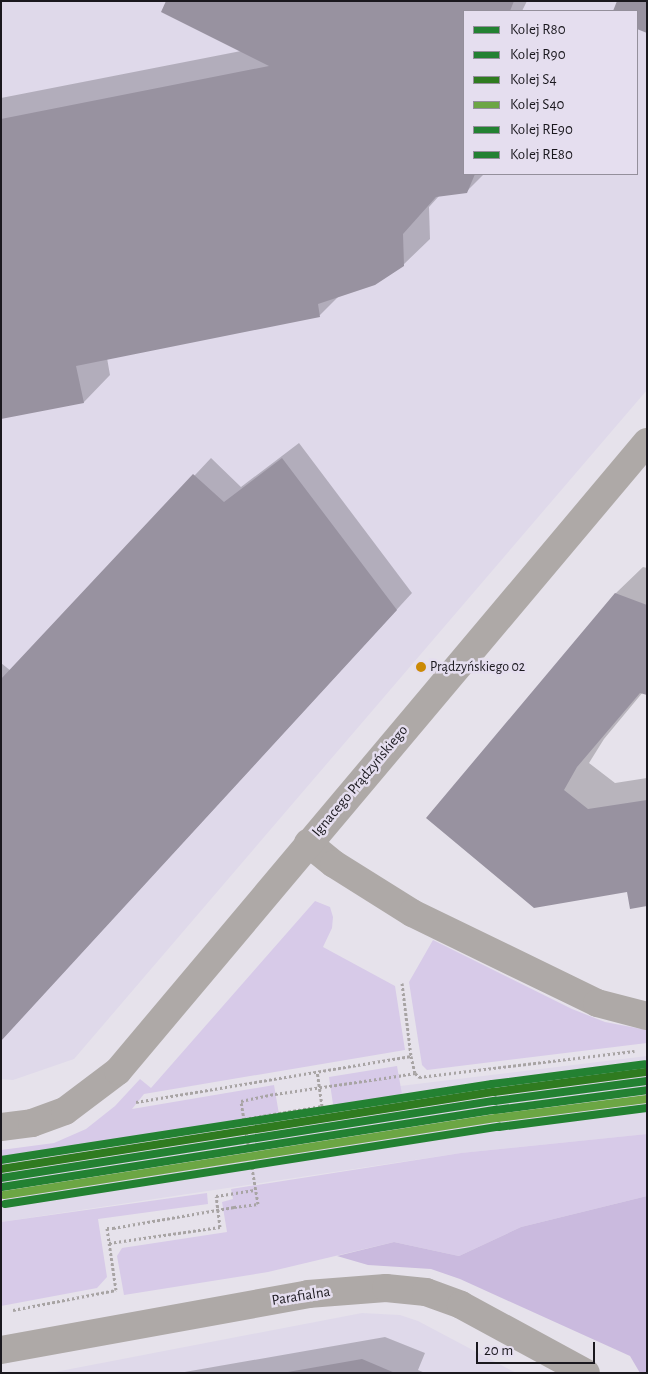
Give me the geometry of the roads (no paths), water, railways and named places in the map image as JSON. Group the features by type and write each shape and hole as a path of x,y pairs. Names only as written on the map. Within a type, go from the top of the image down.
{"street":[{"name":"Ignacego Prądzyńskiego","path":"1,1127 32,1123 65,1111 118,1071 647,442"},
{"path":"308,843 334,864 420,916 597,1003 647,1016"},
{"name":"Parafialna","path":"1,1350 308,1294 386,1288 426,1292 461,1305 586,1373"}],"rail line":[{"name":"RE90","path":"1,1160 492,1084 645,1064"},
{"name":"S4","path":"1,1169 494,1092 646,1072"},
{"name":"R80","path":"1,1178 495,1101 647,1081"},
{"name":"R90","path":"2,1187 496,1110 647,1090"},
{"name":"S40","path":"4,1195 497,1118 647,1099"},
{"name":"RE80","path":"5,1204 499,1127 647,1108"}],"place":[{"name":"Prądzyńskiego 02","path":"421,667"}]}
